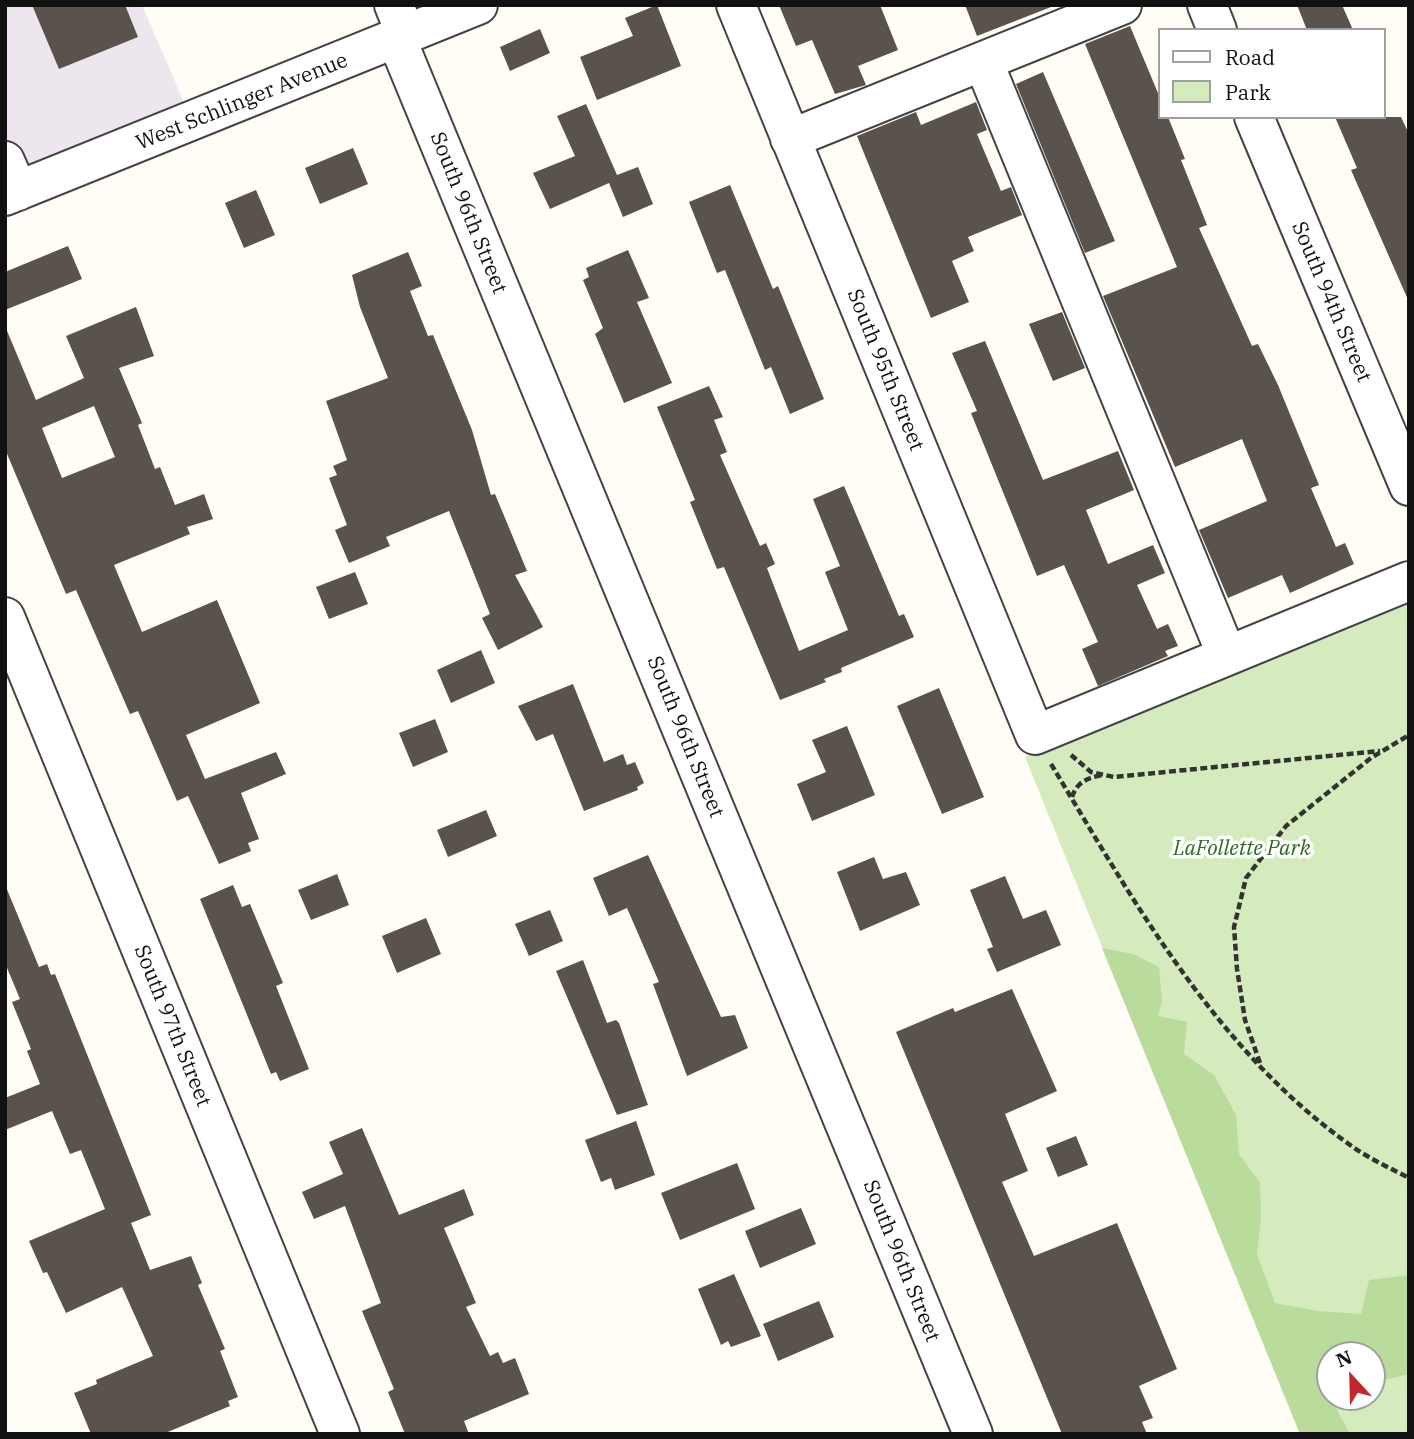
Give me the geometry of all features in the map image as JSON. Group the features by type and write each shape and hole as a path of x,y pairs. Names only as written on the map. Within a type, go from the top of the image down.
{"street":[{"name":"West Schlinger Avenue","path":"10,183 399,27 478,5"},
{"name":"South 95th Street","path":"736,5 790,139 1045,732"},
{"path":"790,139 1122,5"},
{"path":"1207,5 1216,28"},
{"name":"South 96th Street","path":"399,27 973,1434"},
{"path":"983,61 1227,656"},
{"name":"South 94th Street","path":"1255,119 1409,486"},
{"path":"1045,732 1409,581"},
{"name":"South 97th Street","path":"5,617 340,1434"}],"path":[{"path":"1045,732 1091,772 1114,777 1383,750"},
{"path":"1045,732 1072,797 1186,979 1286,1093 1354,1147 1409,1178"},
{"path":"1261,1067 1245,1020 1237,969 1234,927 1246,878 1286,826 1383,750 1409,735"},
{"path":"1072,797 1075,787 1082,781 1104,774"}],"shaded area":[{"path":"5,5 142,5 192,121 5,196"}],"green space":[{"name":"LaFollette Park","path":"1409,599 1409,1434 1300,1434 1025,757"},
{"path":"1102,948 1133,954 1159,967 1162,1001 1158,1016 1187,1022 1184,1054 1214,1075 1236,1115 1239,1154 1260,1183 1261,1217 1257,1254 1275,1303 1318,1311 1361,1314 1369,1280 1409,1275 1409,1374 1386,1380 1386,1341 1316,1341 1316,1411 1337,1411 1350,1434 1300,1434"}],"building":[{"path":"32,5 125,5 138,37 59,69"},
{"path":"657,5 681,66 597,100 580,57 633,36 625,18"},
{"path":"779,5 880,5 898,50 858,66 866,85 835,94 812,40 796,46"},
{"path":"965,5 1051,5 1051,7 977,36"},
{"path":"1297,5 1342,5 1352,28 1306,28"},
{"path":"1130,26 1158,93 1158,119 1169,119 1185,159 1181,160 1207,225 1199,228 1252,346 1258,344 1278,385 1319,485 1311,488 1336,547 1345,543 1354,564 1290,593 1282,575 1228,598 1199,530 1267,501 1242,439 1175,467 1103,296 1177,267 1085,44"},
{"path":"540,29 550,53 510,71 500,47"},
{"path":"1043,72 1115,241 1085,253 1016,84"},
{"path":"976,102 987,130 977,134 1001,191 1011,187 1022,215 968,237 974,251 952,261 969,302 931,318 857,136 916,112 921,125"},
{"path":"586,104 617,175 638,167 653,204 623,217 609,183 550,209 533,173 575,156 557,116"},
{"path":"1401,117 1409,134 1409,302 1351,170 1357,168 1336,119"},
{"path":"353,148 368,184 320,204 305,168"},
{"path":"730,185 773,289 778,286 824,399 790,414 771,367 765,370 725,270 717,273 689,202"},
{"path":"256,190 275,235 244,248 225,203"},
{"path":"68,246 82,279 5,310 5,272"},
{"path":"628,250 649,298 637,302 672,383 624,403 595,334 603,328 583,280 589,277 586,268"},
{"path":"408,252 422,286 410,291 428,336 433,335 472,430 491,495 495,494 527,571 515,575 543,627 498,650 482,618 490,614 449,511 386,537 390,546 349,563 335,530 347,525 329,478 337,475 333,466 347,460 326,401 388,378 360,307 352,275"},
{"path":"136,307 154,356 119,368 142,423 138,425 155,469 160,467 175,505 204,494 213,519 187,527 190,534 114,565 142,632 217,600 260,703 186,735 205,779 276,752 286,774 241,793 259,839 248,843 251,851 219,864 188,796 177,801 138,711 130,714 76,590 66,594 5,449 5,326 36,400 84,378 66,336","holes":["94,406 115,457 62,478 42,428"]},
{"path":"1062,312 1085,368 1053,381 1029,324"},
{"path":"985,341 1043,480 1118,451 1134,490 1086,510 1108,564 1153,545 1165,573 1137,585 1157,629 1168,624 1178,646 1165,651 1168,656 1098,686 1082,649 1098,642 1064,565 1037,576 971,413 977,411 952,353"},
{"path":"709,386 723,417 714,420 727,452 720,455 760,546 766,543 775,564 767,568 799,651 848,630 825,572 840,566 813,499 844,486 899,616 904,614 914,637 841,668 842,672 824,679 826,682 780,700 724,567 717,569 690,502 695,500 657,407"},
{"path":"355,572 368,604 329,619 316,587"},
{"path":"481,650 495,683 451,703 437,670"},
{"path":"573,684 604,762 623,754 627,765 635,762 644,783 637,787 638,790 584,811 553,734 536,741 518,706"},
{"path":"939,688 984,797 942,814 897,706"},
{"path":"435,719 448,752 413,767 399,733"},
{"path":"847,726 875,795 812,821 797,784 826,772 812,740"},
{"path":"486,810 497,836 448,857 437,830"},
{"path":"648,855 721,1017 735,1015 748,1048 687,1076 653,984 659,982 627,908 609,916 593,878"},
{"path":"874,857 883,879 906,872 920,905 860,931 837,872"},
{"path":"337,874 349,905 311,920 298,890"},
{"path":"1005,876 1023,919 1046,910 1061,945 997,972 987,949 993,947 970,890"},
{"path":"233,885 242,907 250,904 283,983 276,986 309,1069 280,1081 276,1072 271,1074 200,899"},
{"path":"6,887 39,967 47,964 51,975 55,974 151,1215 131,1223 150,1270 191,1256 202,1283 198,1285 225,1349 220,1351 238,1397 228,1401 230,1406 163,1434 91,1434 74,1393 97,1384 96,1380 153,1356 122,1287 66,1313 47,1272 43,1273 29,1241 105,1209 81,1150 70,1154 52,1111 5,1130 5,1098 40,1084 27,1051 31,1049 12,1002 20,999 5,963"},
{"path":"550,910 563,941 529,956 515,924"},
{"path":"426,918 441,954 397,973 382,936"},
{"path":"583,960 607,1023 616,1020 619,1023 648,1105 617,1115 556,971"},
{"path":"1012,989 1057,1091 1005,1114 1028,1171 1002,1182 1034,1256 1117,1223 1177,1369 1139,1386 1153,1418 1142,1422 1147,1434 1062,1434 896,1032 953,1008 955,1012"},
{"path":"636,1121 655,1175 615,1190 611,1178 601,1182 585,1140"},
{"path":"362,1128 399,1215 464,1189 474,1215 444,1228 476,1303 466,1307 490,1356 498,1352 503,1363 515,1358 529,1394 464,1421 469,1434 405,1434 388,1392 394,1389 362,1311 381,1303 345,1206 314,1219 302,1192 343,1174 329,1142"},
{"path":"1076,1136 1088,1165 1058,1177 1046,1148"},
{"path":"737,1163 755,1209 680,1240 661,1193"},
{"path":"801,1208 816,1244 760,1268 745,1231"},
{"path":"734,1274 761,1336 731,1347 728,1341 721,1345 698,1289"},
{"path":"819,1301 834,1337 778,1361 763,1324"}]}
